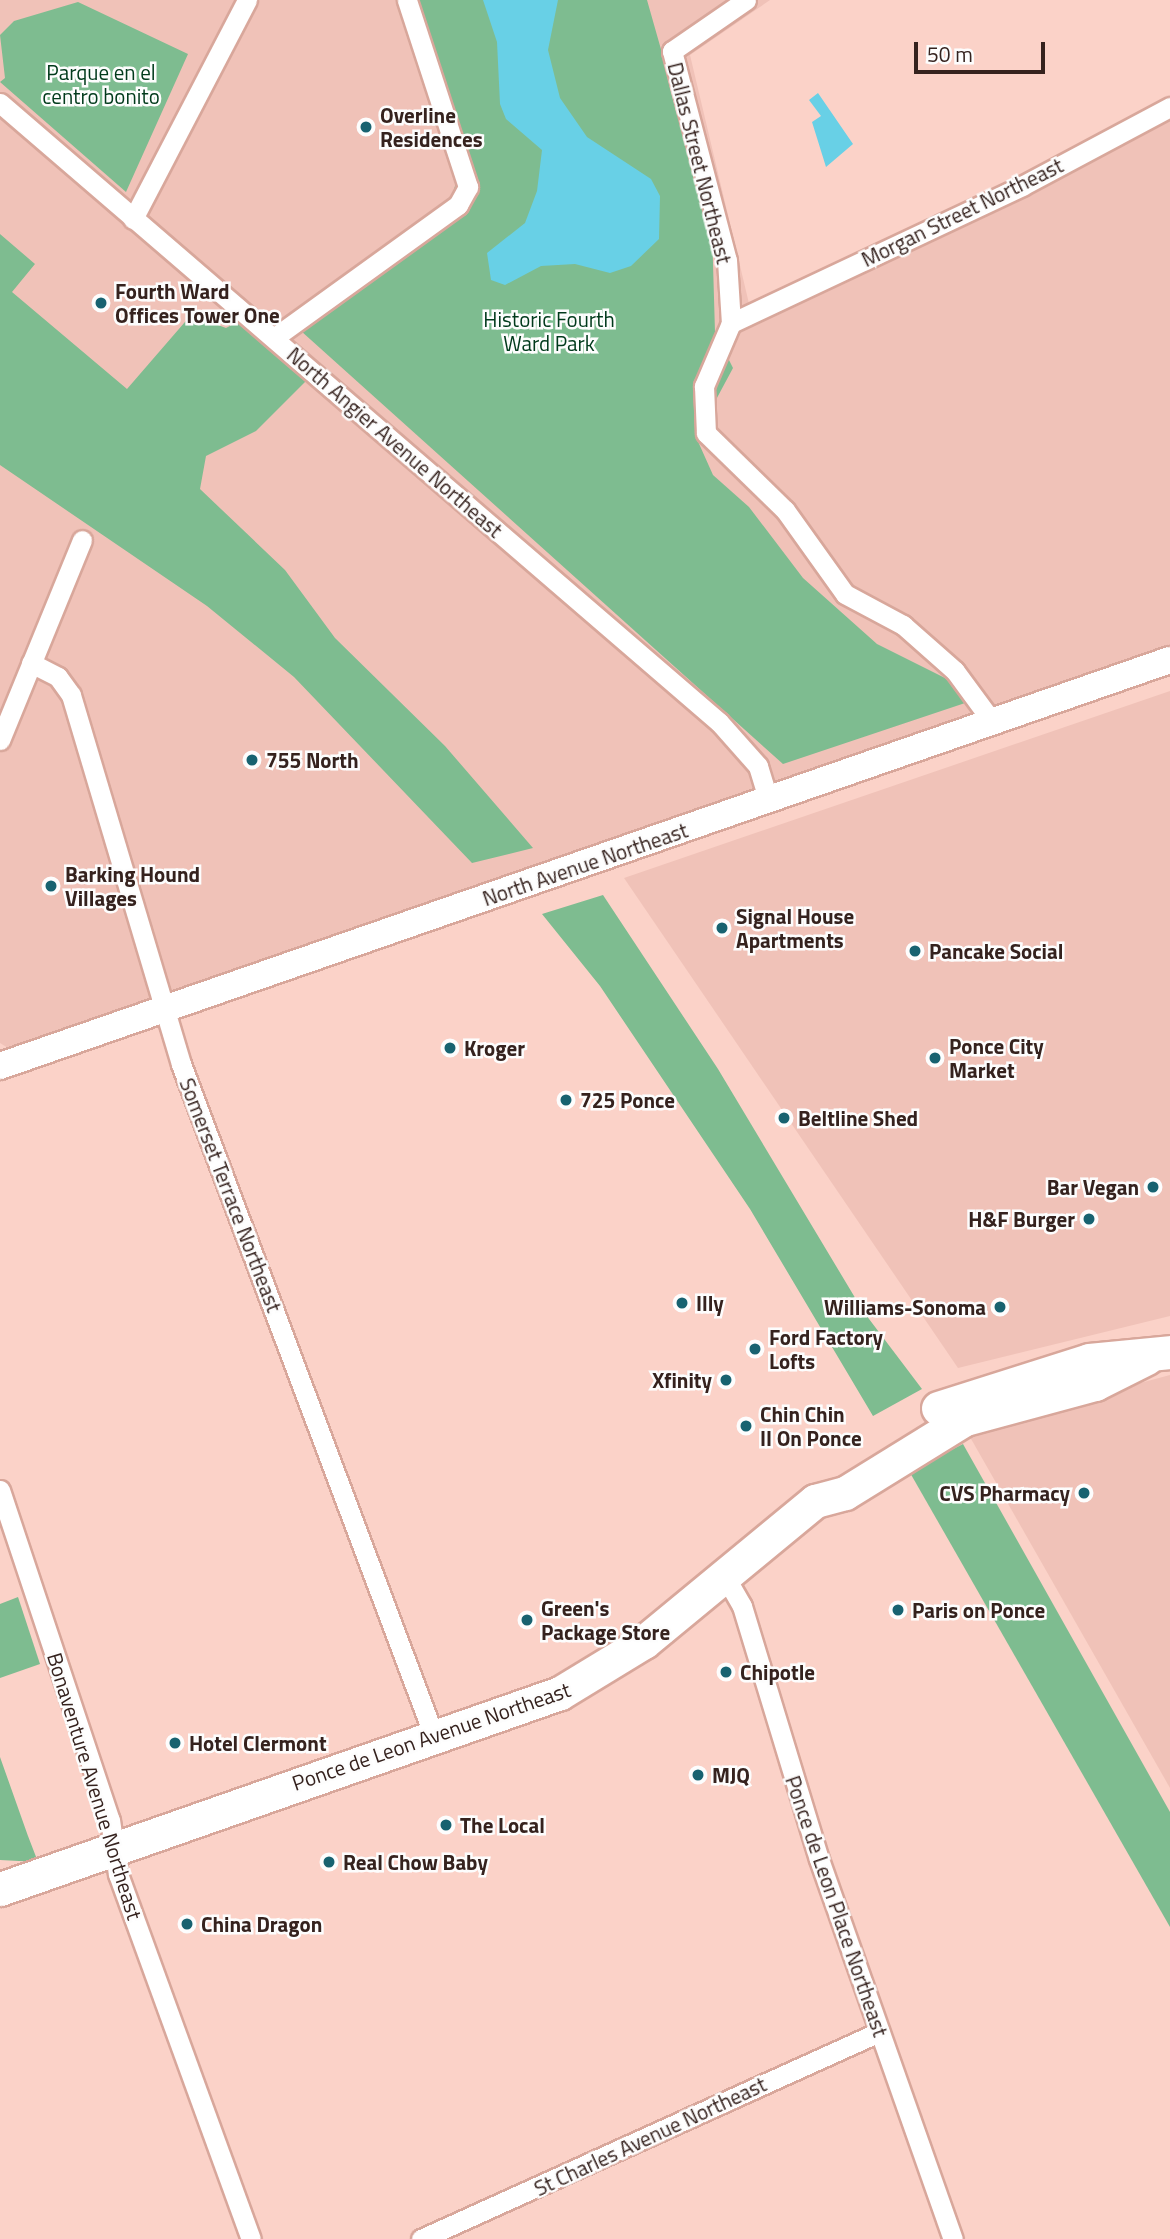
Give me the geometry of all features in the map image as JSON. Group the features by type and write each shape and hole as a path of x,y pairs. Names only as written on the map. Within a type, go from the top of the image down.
{"highway":[{"name":"Ponce de Leon Avenue Northeast","path":"0,1889 112,1845 578,1685 644,1642 723,1573 816,1501 845,1493 965,1419 1095,1384 1158,1355"},
{"path":"0,1864 41,1873"}],"main road":[{"name":"North Avenue Northeast","path":"0,1066 1170,660"}],"street":[{"path":"133,219 247,0"},
{"path":"275,337 458,205 468,187 407,0"},
{"name":"Dallas Street Northeast","path":"747,0 672,51 723,239 730,323 704,386 706,433 785,510 845,594 903,625 955,671 991,720"},
{"name":"North Angier Avenue Northeast","path":"0,103 719,722 758,766 768,799"},
{"name":"Morgan Street Northeast","path":"730,323 1022,186 1170,107"},
{"path":"0,740 82,540"},
{"name":"Somerset Terrace Northeast","path":"31,663 58,677 71,695 164,1009 434,1736"},
{"name":"Bonaventure Avenue Northeast","path":"0,1490 110,1820 112,1845 251,2239"},
{"name":"Ponce de Leon Place Northeast","path":"723,1573 742,1606 879,2032 953,2239"},
{"name":"St Charles Avenue Northeast","path":"421,2239 879,2032"}],"shaded area":[{"path":"0,0 770,0 690,55 751,312 1170,113 1170,661 21,1056 0,1043"},
{"name":"Ponce City Market","path":"1170,691 1170,1316 958,1368 624,878"},
{"path":"1170,1375 1170,1788 966,1430"}],"green space":[{"name":"Historic Fourth Ward Park","path":"397,0 647,0 712,229 715,332 733,368 696,437 713,475 749,507 803,578 877,644 983,697 783,764 301,331 452,196 458,176"},
{"name":"Parque en el centro bonito","path":"78,2 188,54 126,192 0,82 5,78 0,35 14,21"},
{"path":"0,234 35,264 12,292 127,389 191,315 226,328 241,320 309,378 256,431 206,456 200,489 285,570 335,638 445,746 533,848 472,863 294,677 207,606 0,465"},
{"path":"603,895 718,1069 863,1311 922,1389 873,1416 750,1209 600,986 542,914"},
{"path":"963,1444 1170,1812 1170,1927 909,1471"},
{"path":"18,1597 40,1664 0,1678 0,1604"},
{"path":"0,1757 28,1836 38,1862 0,1860"}],"water":[{"path":"483,0 558,0 548,50 560,98 587,137 651,179 660,196 659,239 631,266 610,273 575,264 541,266 505,285 491,280 487,253 525,223 537,191 542,150 506,119 500,104 497,42"},
{"path":"818,93 853,144 826,167 812,122 821,116 809,100"}],"place":[{"name":"Overline Residences","path":"366,127"},
{"name":"Fourth Ward Offices Tower One","path":"101,303"},
{"name":"755 North","path":"252,760"},
{"name":"Barking Hound Villages","path":"51,886"},
{"name":"Signal House Apartments","path":"722,928"},
{"name":"Pancake Social","path":"915,951"},
{"name":"Kroger","path":"450,1048"},
{"name":"Ponce City Market","path":"935,1058"},
{"name":"725 Ponce","path":"566,1100"},
{"name":"Beltline Shed","path":"784,1118"},
{"name":"Bar Vegan","path":"1153,1187"},
{"name":"H&F Burger","path":"1089,1219"},
{"name":"Illy","path":"682,1303"},
{"name":"Williams-Sonoma","path":"1000,1307"},
{"name":"Ford Factory Lofts","path":"755,1349"},
{"name":"Xfinity","path":"726,1380"},
{"name":"Chin Chin II On Ponce","path":"746,1426"},
{"name":"CVS Pharmacy","path":"1084,1493"},
{"name":"Paris on Ponce","path":"898,1610"},
{"name":"Green's Package Store","path":"527,1620"},
{"name":"Chipotle","path":"726,1672"},
{"name":"Hotel Clermont","path":"175,1743"},
{"name":"MJQ","path":"698,1775"},
{"name":"The Local","path":"446,1825"},
{"name":"Real Chow Baby","path":"329,1862"},
{"name":"China Dragon","path":"187,1924"}]}
